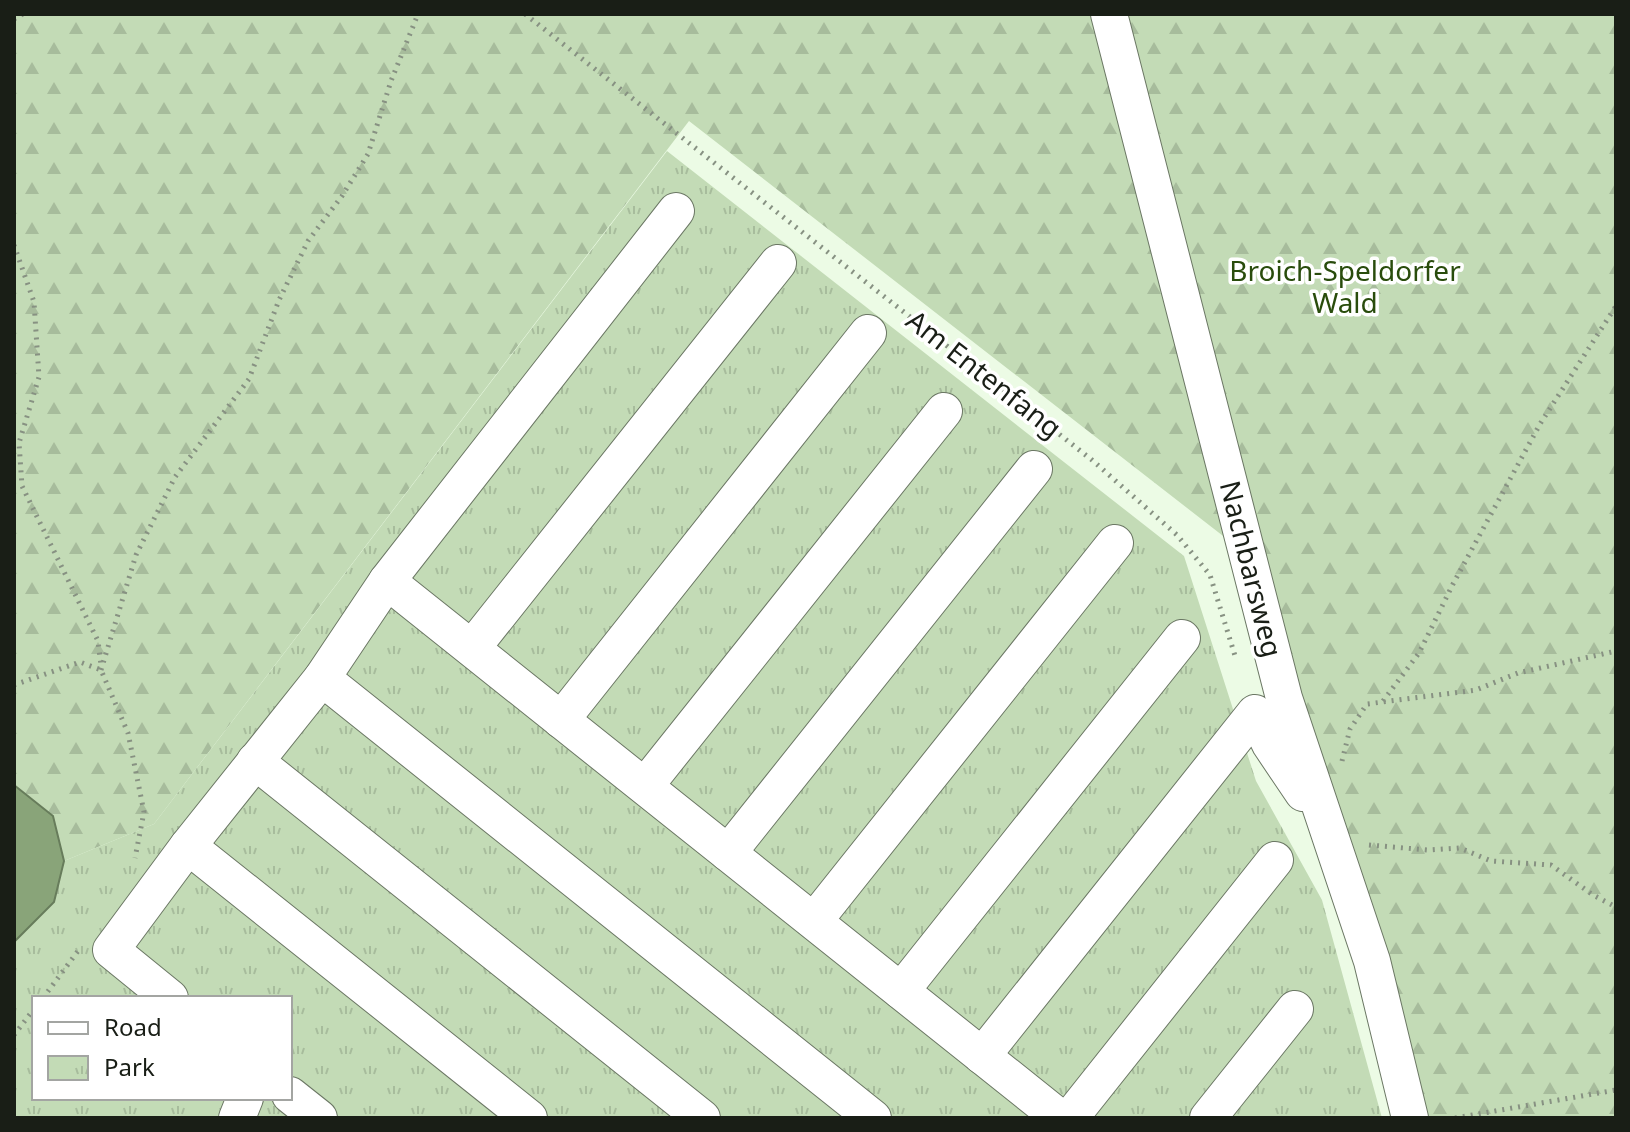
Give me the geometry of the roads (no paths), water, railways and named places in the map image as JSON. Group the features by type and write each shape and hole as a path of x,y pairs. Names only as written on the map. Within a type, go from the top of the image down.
{"lane":[{"name":"Nachbarsweg","path":"1109,14 1284,698 1372,961 1410,1118"},
{"path":"168,996 111,950 188,846 322,678 387,581 676,211"},
{"path":"472,648 778,263"},
{"path":"561,720 868,333"},
{"path":"645,786 944,411"},
{"path":"728,853 1034,469"},
{"path":"814,921 1115,543"},
{"path":"387,581 1060,1118"},
{"path":"901,991 1182,638"},
{"path":"322,678 873,1118"},
{"path":"982,1056 1255,713 1270,744 1327,827"},
{"path":"255,761 702,1118"},
{"path":"188,846 529,1118"},
{"path":"1070,1118 1275,860"},
{"path":"1208,1118 1295,1009"},
{"path":"292,1097 319,1118"}],"park label":[{"name":"Broich-Speldorfer Wald","path":"1345,287"}]}
